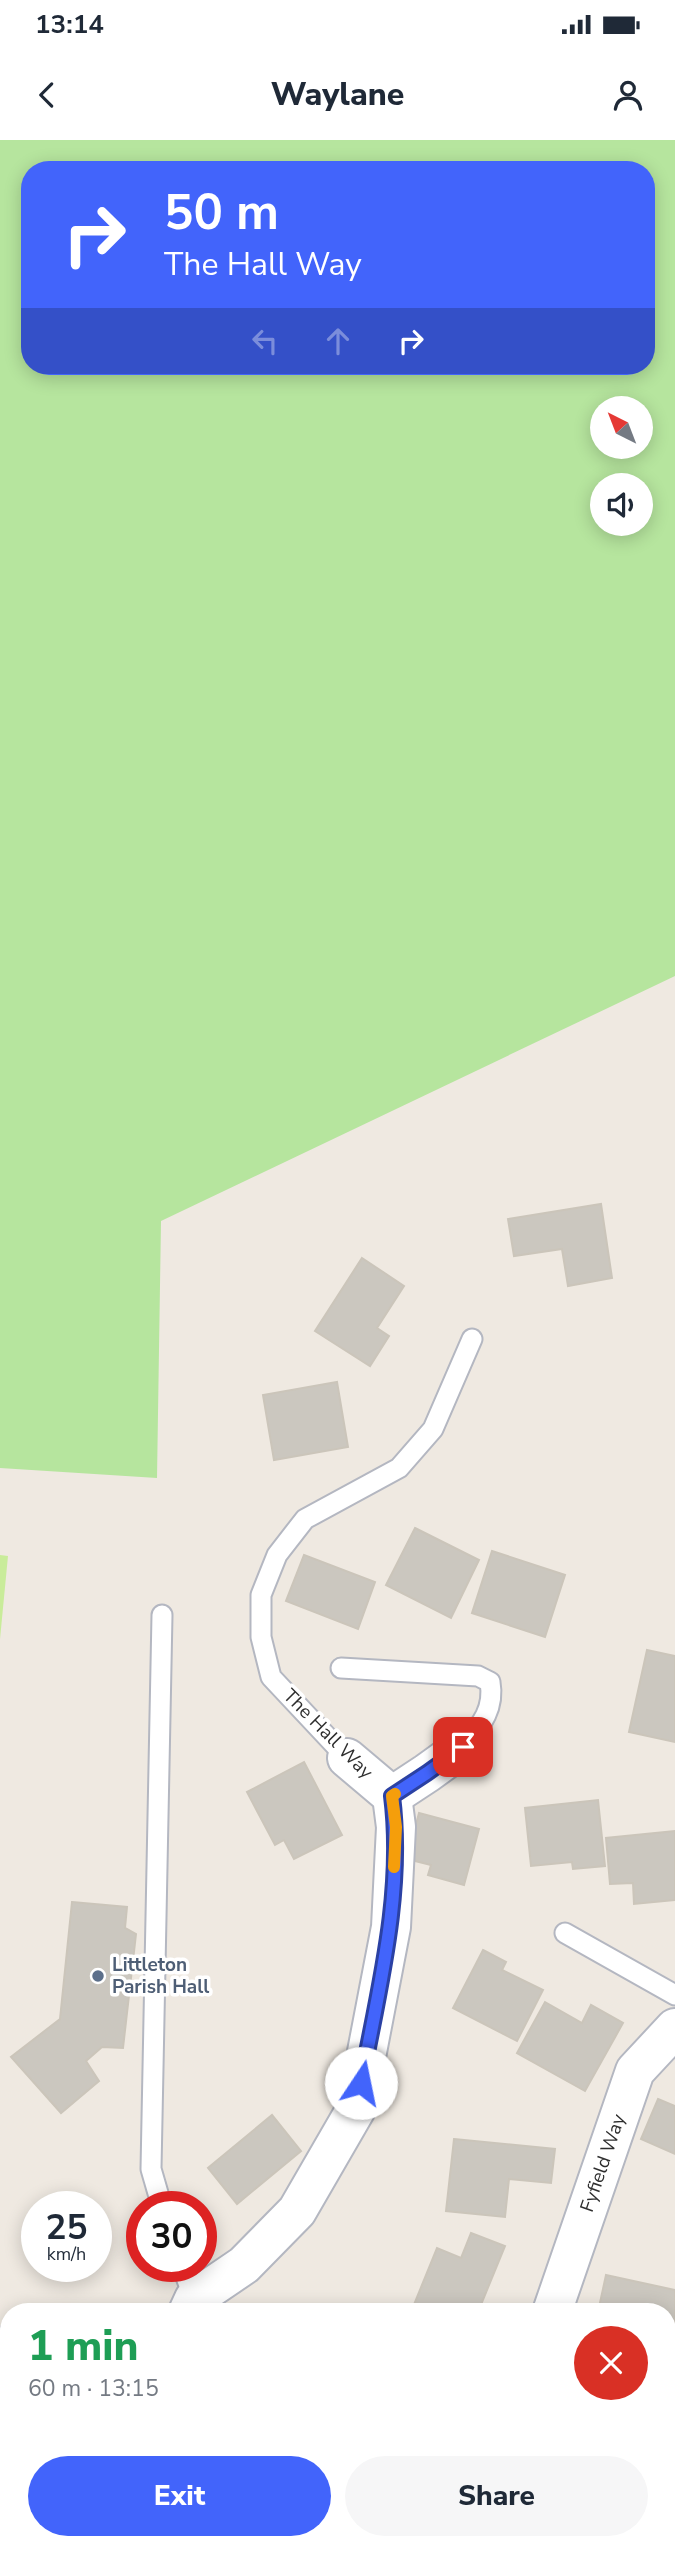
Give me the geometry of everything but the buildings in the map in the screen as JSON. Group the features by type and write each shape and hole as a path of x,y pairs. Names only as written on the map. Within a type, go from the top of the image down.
{"street":[{"path":"188,2292 244,2265 297,2211 356,2109 390,1927 396,1827 392,1796 463,1747"},
{"name":"The Hall Way","path":"347,1758 392,1796"},
{"name":"Fyfield Way","path":"555,2303 635,2071 675,2028"}],"lane":[{"name":"The Hall Way","path":"347,1758 271,1677 261,1637 261,1595 277,1555 304,1519 399,1468 433,1429 472,1339"},
{"path":"157,2191 151,2169 162,1615"},
{"path":"341,1668 478,1676 490,1682 493,1696 486,1719 463,1747"},
{"path":"565,1933 675,1995"}],"green space":[{"path":"0,140 675,140 675,976 161,1221 157,1478 0,1468"},
{"path":"0,1555 8,1556 0,1639"}],"slow traffic":[{"path":"394,1867 396,1827 392,1796 395,1794"}],"place":[{"name":"Littleton Parish Hall","path":"98,1976"}],"route":[{"path":"361,2083 390,1927 396,1827 392,1796 463,1747"}]}
